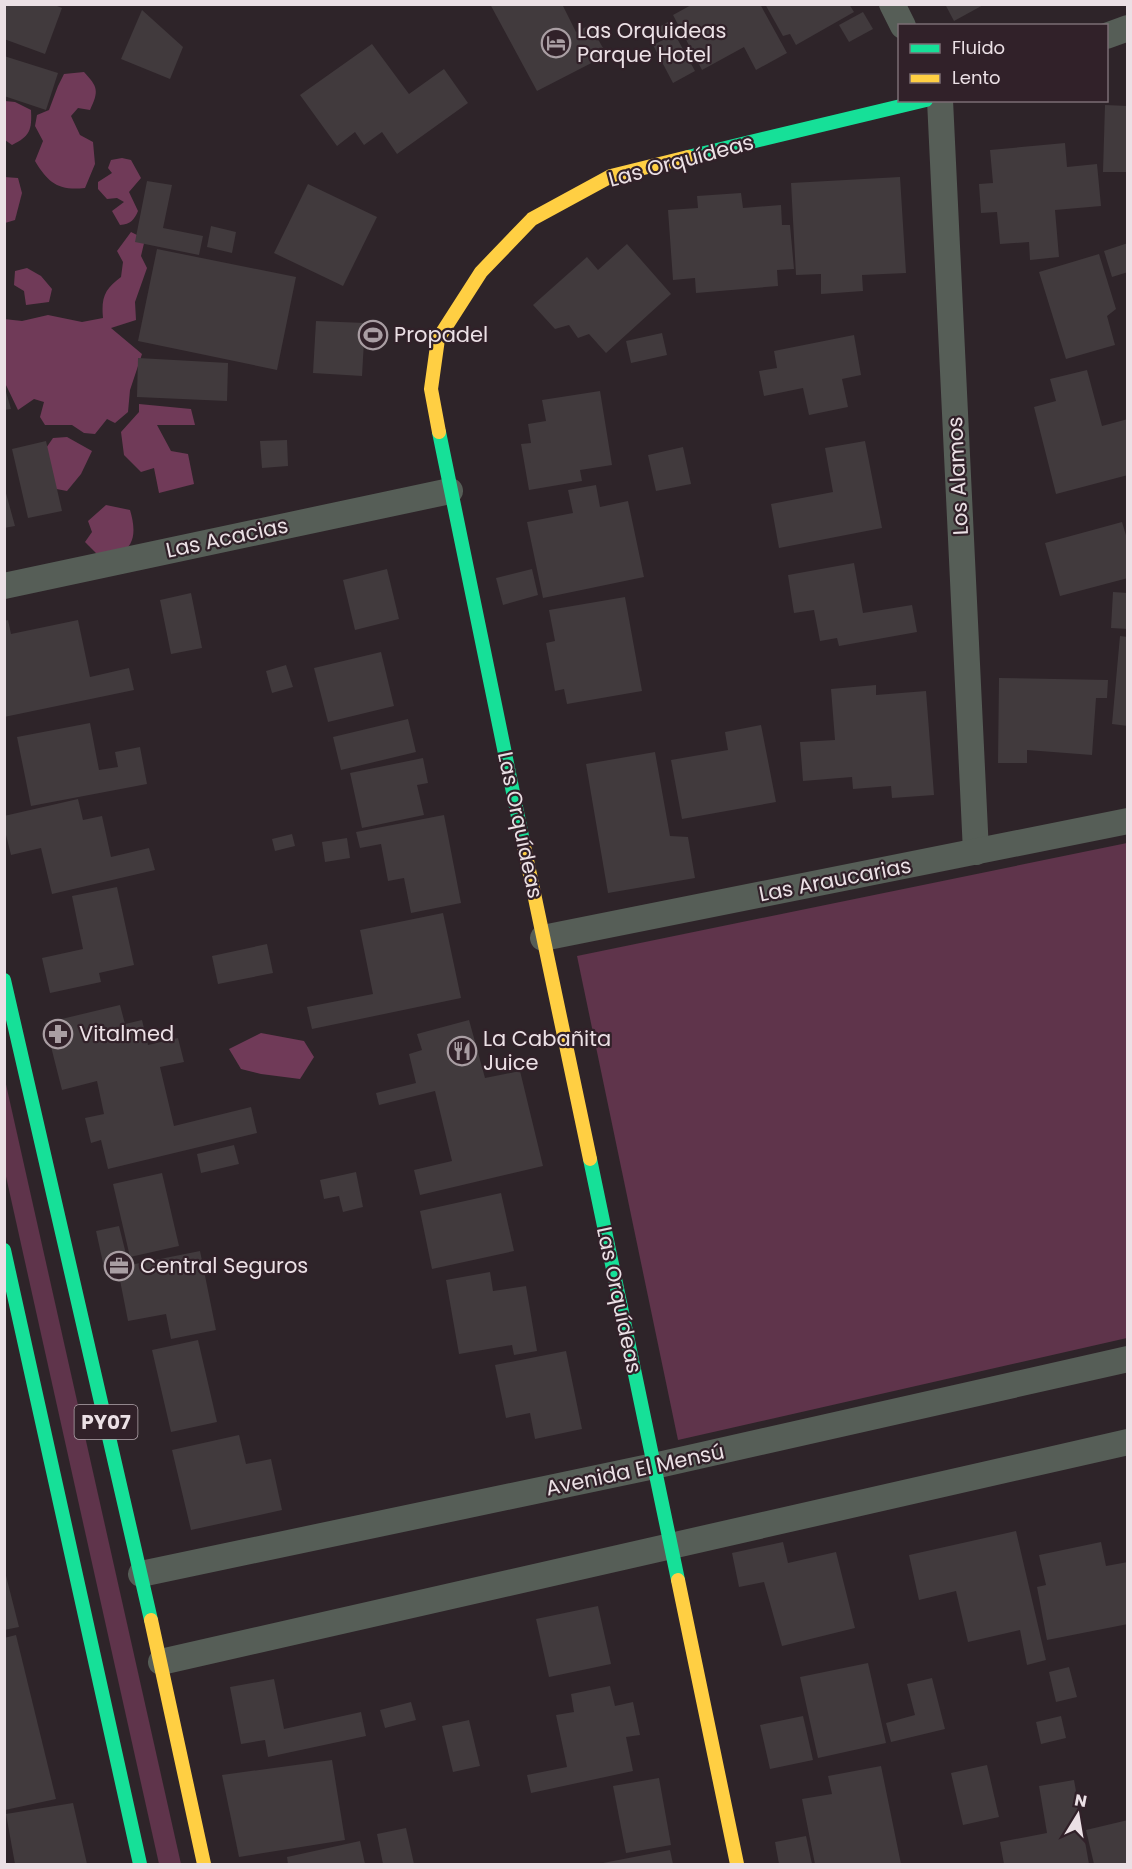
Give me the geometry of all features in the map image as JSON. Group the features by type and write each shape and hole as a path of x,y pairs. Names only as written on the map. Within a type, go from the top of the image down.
{"street":[{"path":"892,4 902,24"},
{"path":"1108,36 1128,28"},
{"name":"Las Orquídeas","path":"737,1864 450,491 431,388 438,339 481,272 532,219 611,176 918,102"},
{"name":"Los Alamos","path":"940,102 976,852"},
{"name":"Las Acacias","path":"4,586 450,491"},
{"name":"Las Araucarias","path":"543,938 1128,821"},
{"name":"PY07","path":"4,980 161,1662 204,1864"},
{"name":"PY07","path":"4,1250 8,1280 140,1864"},
{"name":"Avenida El Mensú","path":"141,1574 654,1466 1128,1359"},
{"path":"161,1662 1128,1442"}],"shaded area":[{"path":"84,72 96,90 95,98 90,110 78,108 71,116 80,135 93,142 95,164 85,188 61,187 45,175 35,161 43,141 35,126 37,115 49,110 64,74"},
{"path":"5,101 15,102 31,110 29,132 23,139 12,145 5,140"},
{"path":"122,158 131,160 141,178 129,192 138,211 132,221 120,225 112,211 124,202 117,198 107,199 98,189 98,182 112,173 108,168 111,160"},
{"path":"4,177 18,178 22,193 15,220 5,223"},
{"path":"131,232 145,239 141,256 147,268 135,302 136,320 111,328 142,354 130,390 128,412 115,423 107,419 95,434 84,433 72,425 45,425 40,417 44,402 34,399 18,410 5,383 4,319 22,321 48,315 82,322 103,318 105,294 121,277 123,262 117,251"},
{"path":"27,268 41,276 52,289 49,302 26,305 24,291 14,285 15,271"},
{"path":"139,404 191,409 195,425 157,425 171,451 188,454 194,484 159,493 154,468 141,472 124,455 121,432 139,412"},
{"path":"67,437 92,451 81,474 67,491 46,487 42,454 53,438"},
{"path":"106,505 130,510 133,535 129,546 119,554 99,556 85,542 92,532 88,521"},
{"path":"1127,843 1127,1338 678,1440 577,956"},
{"path":"261,1033 304,1041 314,1057 300,1079 241,1069 229,1049"},
{"path":"4,1080 181,1864 159,1864 5,1172"}],"building":[{"path":"4,4 52,4 62,8 45,54 4,39"},
{"name":"Las Orquideas Parque Hotel","path":"490,4 562,4 576,32 590,25 607,55 537,91"},
{"path":"693,4 760,4 787,53 756,70 744,47 702,70 673,15"},
{"path":"765,4 849,4 854,12 796,45 790,34 783,36"},
{"path":"945,4 985,4 954,21"},
{"path":"142,10 183,47 170,79 121,59"},
{"path":"863,12 873,29 849,42 839,25"},
{"path":"668,22 695,71 673,83 653,45 665,39 659,27"},
{"path":"372,44 409,94 444,69 468,103 397,154 382,132 364,145 355,132 337,146 300,95"},
{"path":"4,56 58,73 46,110 4,96"},
{"path":"1105,105 1128,106 1128,172 1103,172"},
{"path":"1065,143 1067,167 1097,164 1101,206 1055,210 1059,257 1030,260 1029,242 1000,244 997,212 981,213 979,184 993,183 990,150"},
{"path":"900,177 906,273 862,275 863,291 821,294 821,274 796,275 791,183"},
{"path":"147,181 172,185 163,228 203,236 199,255 135,242"},
{"path":"308,184 377,217 343,286 274,253"},
{"path":"741,193 743,208 781,205 782,225 790,225 794,269 777,270 778,286 696,293 695,278 673,280 668,210 698,208 697,196"},
{"path":"211,226 236,232 232,253 207,247"},
{"path":"1128,243 1128,272 1112,277 1104,251"},
{"path":"627,244 671,294 606,353 589,334 578,338 569,325 555,329 533,305 587,257 598,270"},
{"path":"157,249 296,277 277,370 138,341"},
{"path":"1099,254 1116,309 1107,316 1115,345 1066,359 1039,272"},
{"path":"316,321 365,323 362,376 313,373"},
{"path":"662,333 667,355 631,363 626,341"},
{"path":"854,335 861,375 842,379 848,407 809,415 803,388 764,396 759,371 777,368 774,351"},
{"path":"138,358 228,363 227,401 137,397"},
{"path":"1087,370 1102,426 1128,419 1128,475 1056,494 1034,407 1056,401 1050,379"},
{"path":"4,385 11,409 4,410"},
{"path":"600,391 612,465 580,470 582,481 529,490 521,444 531,443 528,424 546,421 542,400"},
{"path":"287,440 288,466 262,468 260,441"},
{"path":"46,441 62,511 28,518 12,449"},
{"path":"865,441 882,528 779,548 771,504 833,492 825,448"},
{"path":"683,447 691,484 656,491 648,455"},
{"path":"596,485 600,507 628,501 644,577 543,598 527,522 573,513 568,490"},
{"path":"4,486 15,526 4,528"},
{"path":"1122,522 1128,542 1128,578 1060,596 1045,543"},
{"path":"854,563 863,613 912,605 917,632 839,646 837,638 820,641 814,610 794,613 788,575"},
{"path":"387,569 399,619 355,630 343,580"},
{"path":"532,569 538,595 503,605 496,578"},
{"path":"1113,592 1128,593 1128,629 1111,628"},
{"path":"191,593 202,648 171,654 160,600"},
{"path":"625,597 642,691 567,704 564,689 555,691 546,643 555,641 549,610"},
{"path":"8,620 11,634 78,620 90,677 129,668 134,690 4,717 4,621"},
{"path":"1120,636 1128,637 1128,726 1112,724"},
{"path":"381,652 394,706 328,722 314,668"},
{"path":"286,665 293,687 272,693 266,671"},
{"path":"999,678 1108,680 1107,698 1096,698 1092,755 1027,750 1027,763 998,763"},
{"path":"876,685 876,695 926,691 934,795 892,798 891,786 853,789 852,777 803,781 800,742 835,740 831,689"},
{"path":"408,719 416,752 341,770 333,737"},
{"path":"90,723 99,770 118,767 115,752 140,747 147,784 31,806 17,737"},
{"path":"761,725 776,802 682,819 671,760 728,750 725,732"},
{"path":"655,752 670,836 688,837 695,878 608,893 586,764"},
{"path":"423,758 428,783 417,785 424,815 362,828 350,773"},
{"path":"78,799 83,820 102,816 111,857 149,848 155,870 52,894 41,848 11,855 4,827 4,816"},
{"path":"444,815 461,903 411,913 404,878 388,881 381,844 360,848 356,832"},
{"path":"292,834 295,846 275,851 272,839"},
{"path":"347,838 350,858 325,862 322,842"},
{"path":"117,887 134,965 99,973 101,982 50,993 42,958 83,949 72,896"},
{"path":"443,913 461,998 312,1029 307,1007 373,994 360,930"},
{"path":"267,944 273,973 218,984 212,956"},
{"path":"120,1005 125,1024 142,1020 148,1045 178,1038 184,1062 160,1067 174,1126 251,1107 257,1133 108,1169 101,1140 91,1143 85,1118 104,1114 97,1081 62,1090 45,1023"},
{"path":"469,1020 485,1078 520,1071 543,1166 420,1195 414,1170 452,1161 435,1091 379,1105 376,1093 416,1083 409,1054 422,1050 417,1034"},
{"path":"234,1145 239,1164 201,1173 197,1154"},
{"path":"356,1172 363,1207 343,1212 339,1196 324,1199 320,1180"},
{"path":"162,1173 179,1246 130,1257 113,1184"},
{"path":"501,1193 514,1251 432,1269 420,1211"},
{"path":"119,1226 127,1258 103,1263 96,1231"},
{"path":"200,1251 216,1330 171,1339 166,1314 128,1321 119,1275 127,1274 125,1266"},
{"path":"490,1272 493,1291 526,1286 537,1351 514,1355 512,1345 459,1354 446,1280"},
{"path":"198,1340 217,1422 171,1432 152,1350"},
{"path":"566,1351 582,1429 535,1439 530,1413 506,1418 495,1365"},
{"path":"239,1435 246,1464 271,1459 282,1510 191,1530 172,1450"},
{"path":"1016,1531 1046,1660 1027,1665 1020,1630 968,1642 956,1591 919,1600 909,1555"},
{"path":"783,1542 788,1563 836,1552 855,1628 782,1646 764,1582 739,1587 732,1553"},
{"path":"1101,1542 1106,1566 1128,1562 1128,1624 1047,1640 1037,1587 1046,1585 1039,1555"},
{"path":"4,1568 19,1627 4,1630"},
{"path":"598,1606 611,1664 549,1677 536,1619"},
{"path":"16,1635 56,1799 5,1810 4,1638"},
{"path":"868,1663 886,1743 818,1758 800,1677"},
{"path":"1069,1667 1077,1697 1056,1702 1049,1672"},
{"path":"932,1678 945,1729 891,1742 886,1723 915,1715 907,1684"},
{"path":"274,1679 284,1729 361,1712 366,1736 268,1757 265,1740 241,1744 230,1687"},
{"path":"610,1686 615,1706 633,1702 640,1735 626,1737 633,1771 531,1793 527,1775 567,1767 556,1715 574,1712 571,1694"},
{"path":"411,1702 416,1720 385,1728 380,1710"},
{"path":"803,1716 813,1760 770,1769 760,1725"},
{"path":"1061,1716 1066,1738 1041,1744 1036,1722"},
{"path":"469,1720 480,1766 453,1772 442,1726"},
{"path":"332,1760 345,1840 239,1857 222,1775"},
{"path":"987,1765 999,1817 963,1825 951,1773"},
{"path":"881,1766 901,1864 815,1864 802,1799 832,1794 828,1776"},
{"path":"659,1778 671,1845 626,1853 613,1786"},
{"path":"1074,1780 1089,1864 1004,1864 1000,1842 1047,1833 1039,1786"},
{"path":"73,1803 87,1864 15,1864 6,1814"},
{"path":"1128,1820 1128,1864 1094,1864 1086,1830"},
{"path":"406,1828 414,1864 383,1864 377,1834"},
{"path":"806,1836 812,1864 779,1864 775,1842"},
{"path":"360,1841 365,1864 288,1864 287,1857"},
{"path":"670,1850 673,1864 603,1864 603,1863"}],"traffic: fast":[{"path":"688,157 918,102"},
{"path":"439,432 524,846"},
{"path":"4,980 151,1620"},
{"path":"590,1159 678,1580"},
{"path":"4,1250 140,1864"}],"traffic: slow":[{"path":"439,432 431,389 438,339 481,272 532,219 611,176 688,157"},
{"path":"524,846 590,1159"},
{"path":"678,1580 737,1864"},
{"path":"151,1620 204,1864"}],"place":[{"name":"Las Orquideas Parque Hotel","path":"556,43"},
{"name":"Propadel","path":"373,335"},
{"name":"Vitalmed","path":"58,1034"},
{"name":"La Cabañita Juice","path":"462,1051"},
{"name":"Central Seguros","path":"119,1266"}]}
